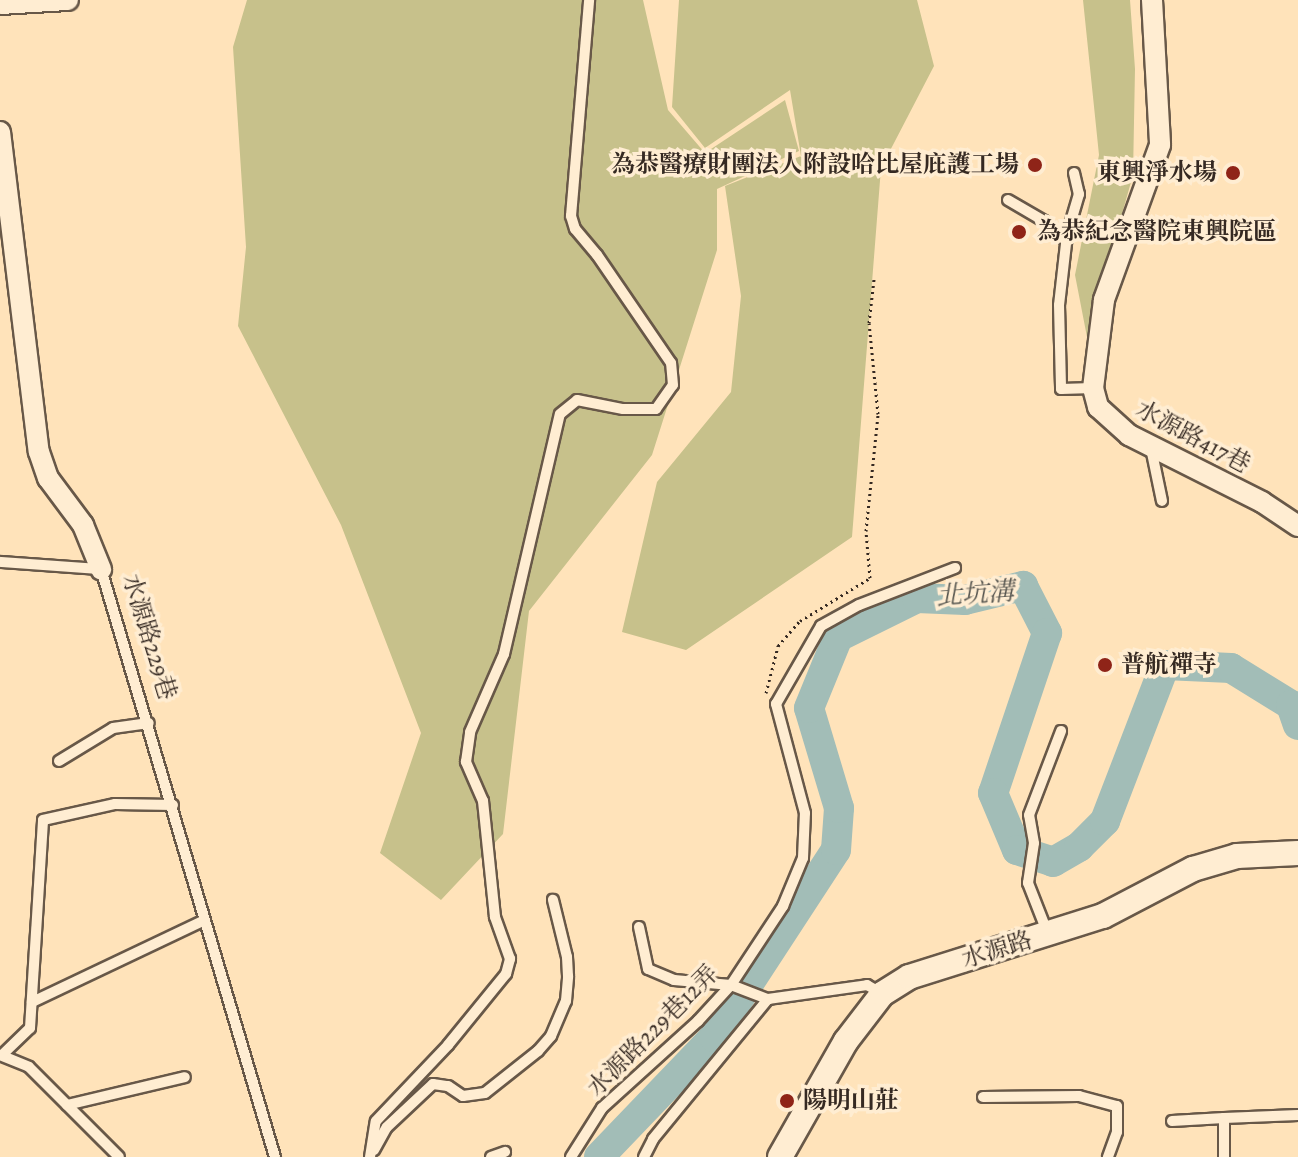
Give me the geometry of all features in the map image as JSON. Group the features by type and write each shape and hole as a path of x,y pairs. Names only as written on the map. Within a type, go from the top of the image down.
{"street":[{"path":"0,4 68,0"},
{"path":"1093,388 1104,300 1160,145 1152,0"},
{"name":"水源路229巷","path":"0,132 39,452 48,478 83,525 101,569"},
{"name":"水源路417巷","path":"1093,388 1098,407 1105,415 1151,448 1262,502 1298,526"},
{"name":"水源路","path":"780,1157 846,1041 882,994 909,977 1103,916 1193,869 1237,856 1297,853"}],"lane":[{"path":"370,1156 376,1121 448,1045 506,974 510,959 495,917 483,801 466,762 470,732 504,654 560,414 577,400 623,409 656,409 673,385 671,363 597,255 575,229 571,216 589,0"},
{"path":"1074,173 1079,194 1066,241 1059,305 1061,389 1093,388"},
{"path":"1008,200 1044,221 1066,241"},
{"path":"1151,448 1162,501"},
{"path":"0,562 101,569"},
{"path":"776,704 821,626 871,600 955,568"},
{"name":"水源路229巷","path":"101,569 275,1157"},
{"name":"水源路229巷12弄","path":"571,1157 602,1108 698,1021 731,985 783,906 803,858 805,813 776,704"},
{"path":"59,761 113,728 149,723"},
{"path":"1048,935 1028,883 1034,843 1029,815 1061,731"},
{"path":"114,1155 29,1067 1,1055 30,1028 43,820 115,804 173,805"},
{"path":"370,1156 387,1127 433,1084 448,1086 463,1096 485,1093 538,1051 551,1036 566,1001 568,976 567,957 553,900"},
{"path":"32,1002 205,920"},
{"path":"639,927 648,969 674,980 731,985 768,999 867,985 882,994"},
{"path":"644,1157 653,1139 768,999"},
{"path":"67,1105 185,1077"},
{"path":"983,1097 1079,1096 1117,1106 1117,1132 1108,1157"},
{"path":"1172,1121 1298,1115"},
{"path":"1224,1118 1224,1157"},
{"path":"491,1157 505,1152"}],"path":[{"path":"776,704 765,692 778,646 800,621 870,578 866,531 878,414 869,323 874,279"}],"shaded area":[{"path":"247,0 643,0 668,110 705,153 785,100 799,151 717,189 717,250 652,455 529,611 503,834 441,900 380,853 421,733 341,525 238,326 246,247 233,47"},
{"path":"679,0 917,0 934,66 881,168 852,537 686,650 622,632 657,482 731,392 741,296 725,186 801,156 790,90 705,148 672,107"},
{"path":"1083,0 1130,0 1135,69 1133,175 1087,337 1075,275 1099,155"}],"waterway":[{"name":"北坑溝","path":"599,1157 714,1037 836,850 839,808 809,708 838,637 917,598 965,600 1023,586 1047,633 993,793 1017,850 1053,862 1079,847 1105,821 1165,665 1231,668 1291,705 1298,725"}],"place":[{"name":"為恭醫療財團法人附設哈比屋庇護工場","path":"1035,165"},
{"name":"東興淨水場","path":"1233,173"},
{"name":"為恭紀念醫院東興院區","path":"1019,232"},
{"name":"普航禪寺","path":"1105,665"},
{"name":"陽明山莊","path":"787,1101"}]}
